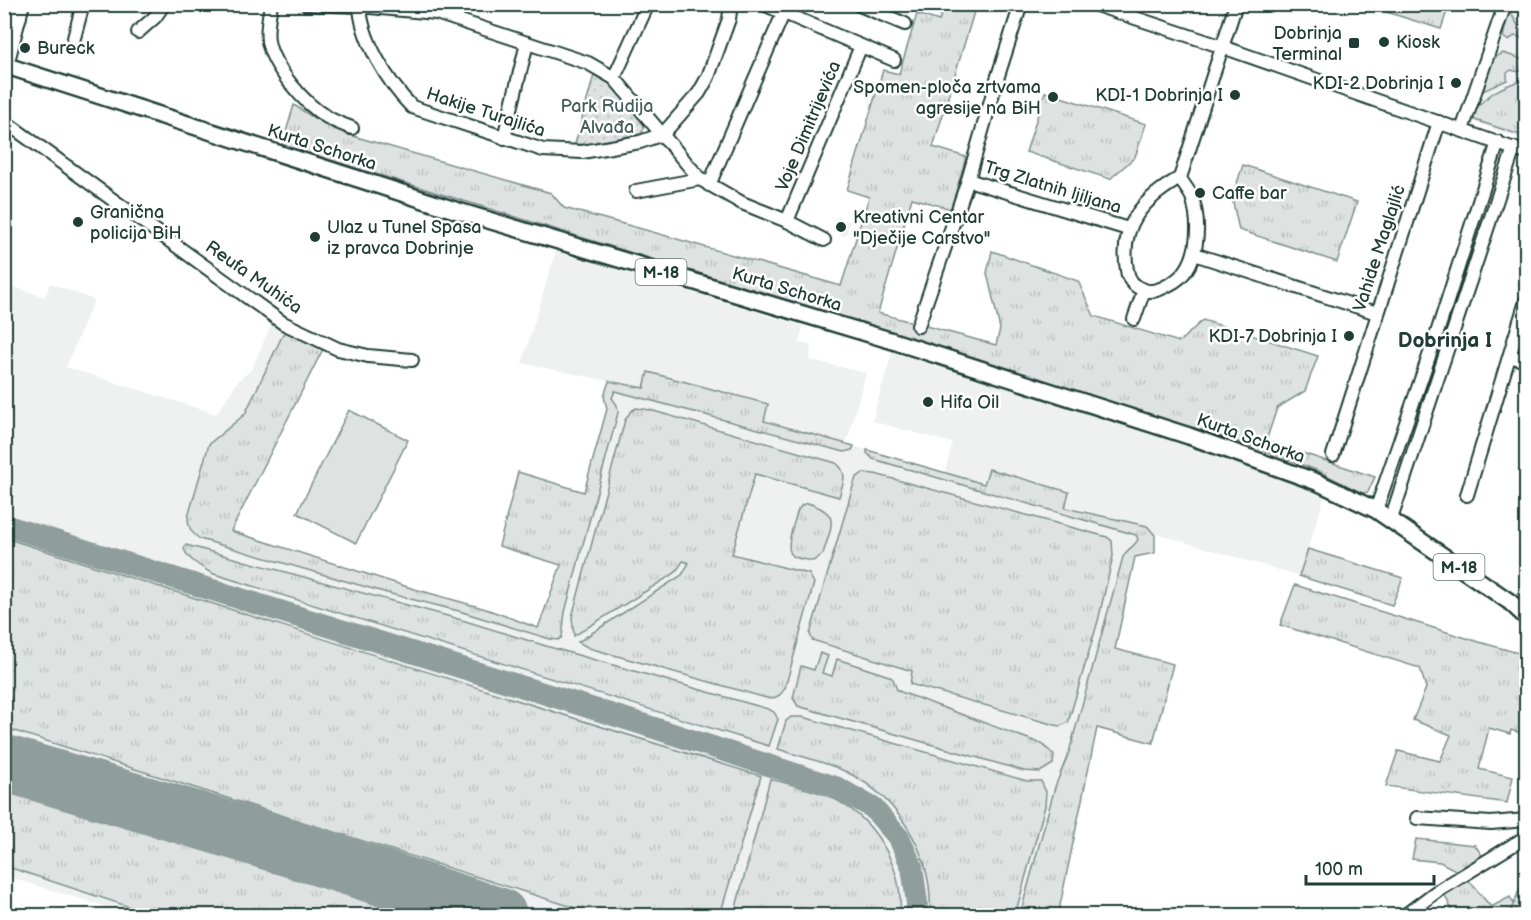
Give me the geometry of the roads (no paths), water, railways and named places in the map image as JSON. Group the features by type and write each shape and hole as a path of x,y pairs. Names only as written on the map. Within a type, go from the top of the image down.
{"main road":[{"name":"Kurta Schorka","path":"6,65 458,211 893,341 1178,432 1317,482 1376,510 1510,602 1527,617"}],"street":[{"path":"6,65 23,4"},
{"path":"74,38 83,4"},
{"path":"138,32 155,17 164,4"},
{"path":"271,4 267,27 268,41 280,69 310,104 327,117 352,129"},
{"path":"306,4 438,9 527,43 588,63 614,78 704,182 742,203 787,221 824,240"},
{"path":"614,78 648,4"},
{"path":"663,134 699,93 708,77 729,19 731,4"},
{"path":"857,4 905,24"},
{"path":"918,326 968,180 997,79 1022,4"},
{"path":"1093,4 1221,46 1527,153"},
{"path":"1134,319 1144,290 1156,291 1173,283 1186,270 1194,254 1197,236 1191,196 1180,178 1236,4"},
{"path":"1462,130 1505,4"},
{"name":"Hakije Turajlića","path":"359,5 364,36 399,93 412,107 543,150 582,152 640,142 663,134"},
{"path":"764,5 894,60"},
{"path":"4,12 20,17"},
{"path":"704,182 783,14"},
{"path":"504,138 527,43"},
{"name":"Voje Dimitrijevića","path":"787,221 861,46"},
{"name":"Reufa Muhića","path":"4,121 283,323 338,350 368,356 412,360"},
{"name":"Vahide Maglajlić","path":"1333,455 1439,122"},
{"path":"1376,510 1437,333 1498,142"},
{"path":"1390,519 1514,148"},
{"name":"Trg Zlatnih ljiljana","path":"1144,290 1134,286 1128,277 1125,257 1128,229 1148,202 1162,188 1180,178"},
{"name":"Trg Zlatnih ljiljana","path":"968,180 1128,229"},
{"path":"636,191 704,182"},
{"path":"1194,254 1377,313"},
{"path":"1467,495 1527,301"},
{"path":"1510,356 1527,361"},
{"path":"1418,818 1482,823 1527,820"},
{"path":"1404,915 1465,873 1527,837"}],"place":[{"name":"Kiosk","path":"1384,42"},
{"name":"Dobrinja Terminal","path":"1354,43"},
{"name":"Bureck","path":"25,48"},
{"name":"KDI-2 Dobrinja I","path":"1456,83"},
{"name":"KDI-1 Dobrinja I","path":"1235,95"},
{"name":"Spomen-ploča zrtvama agresije na BiH","path":"1053,97"},
{"name":"Caffe bar","path":"1200,193"},
{"name":"Granična policija BiH","path":"78,222"},
{"name":"Kreativni Centar \"Dječije Carstvo\"","path":"841,227"},
{"name":"Ulaz u Tunel Spasa iz pravca Dobrinje","path":"315,237"},
{"name":"KDI-7 Dobrinja I","path":"1349,336"},
{"name":"Hifa Oil","path":"928,402"}],"district":[{"name":"Dobrinja I","path":"1445,340"}],"park label":[{"name":"Park Rudija Alvađa","path":"607,116"}]}
